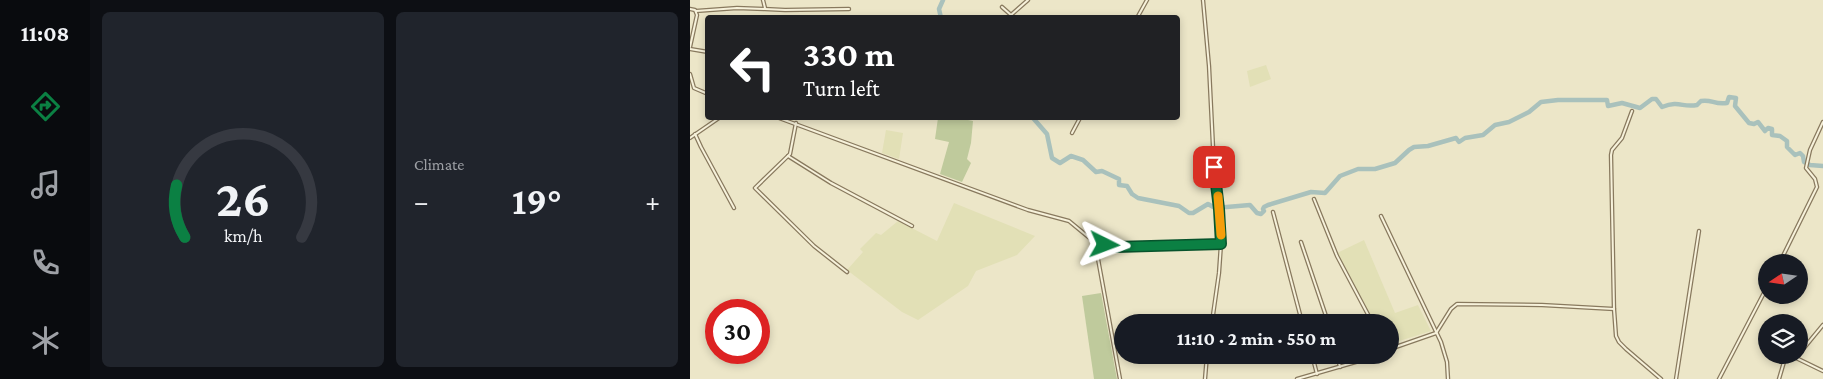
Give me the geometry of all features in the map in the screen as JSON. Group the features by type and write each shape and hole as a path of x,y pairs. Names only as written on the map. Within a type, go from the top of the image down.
{"street":[{"path":"763,0 765,9"},
{"path":"1002,7 1011,15 1028,0"},
{"path":"1140,15 1147,0"},
{"path":"1203,0 1210,66 1214,167 1219,205 1221,244 1213,314"},
{"path":"690,9 696,11 732,8 785,10 850,9"},
{"path":"696,11 697,18 690,48 705,51"},
{"path":"690,74 694,88 705,93"},
{"path":"1632,111 1622,138 1612,150 1616,336 1619,342 1661,379"},
{"path":"690,138 715,120"},
{"path":"786,120 1028,210 1069,221 1094,243 1116,247 1221,244"},
{"path":"1072,134 1079,120"},
{"path":"1784,254 1817,187 1815,179 1807,170 1807,166 1810,150 1823,122"},
{"path":"796,123 790,154 755,188 814,246 847,272"},
{"path":"696,134 734,208"},
{"path":"788,156 831,183 912,226"},
{"path":"1314,199 1337,256 1368,314"},
{"path":"1273,212 1300,314"},
{"path":"1381,216 1445,353 1448,379"},
{"path":"1676,379 1699,231"},
{"path":"1302,242 1325,314"},
{"path":"1094,243 1120,379"},
{"path":"1399,346 1436,333 1451,309 1457,304 1542,305 1614,309"},
{"path":"1719,379 1758,304"},
{"path":"1808,343 1823,325"},
{"path":"1808,361 1823,371"},
{"path":"1205,379 1206,364"},
{"path":"1314,364 1317,374"},
{"path":"1297,379 1347,364"},
{"path":"1778,379 1783,364"}],"shaded area":[{"path":"1266,65 1271,79 1250,87 1247,71"},
{"path":"886,130 903,133 899,159 882,153"},
{"path":"954,203 1035,236 1017,255 976,271 968,286 918,320 902,312 847,270 863,252 860,249 876,233 881,235 898,221 937,241"},
{"path":"1364,240 1395,313 1418,305 1431,331 1399,341 1399,314 1370,314 1337,253"}],"green space":[{"path":"938,120 973,121 967,159 971,163 962,182 940,174 949,142 935,139"},
{"path":"1101,293 1117,379 1094,379 1082,296"}],"waterway":[{"path":"940,15 939,9 943,0"},
{"path":"1035,120 1047,134 1052,158 1060,163 1071,156 1083,160 1096,172 1102,171 1119,179 1119,185 1127,186 1132,194 1138,198 1179,206 1189,213 1193,213 1208,204 1215,208 1250,205 1257,213 1261,214 1264,211 1264,207 1268,205 1311,192 1325,193 1340,176 1358,169 1375,169 1395,163 1414,147 1428,146 1456,138 1459,142 1465,138 1483,135 1495,125 1509,122 1529,112 1541,102 1558,100 1607,100 1608,106 1622,103 1640,108 1652,99 1656,99 1662,107 1673,104 1697,105 1701,101 1727,103 1729,97 1736,98 1735,106 1749,123 1754,124 1758,122 1765,131 1768,128 1772,129 1772,135 1780,136 1787,141 1787,147 1795,155 1800,153 1803,156 1804,162 1810,165 1823,166"}],"slow traffic":[{"path":"1218,196 1221,235"}],"route":[{"path":"1105,245 1116,247 1221,244 1214,167"}]}
